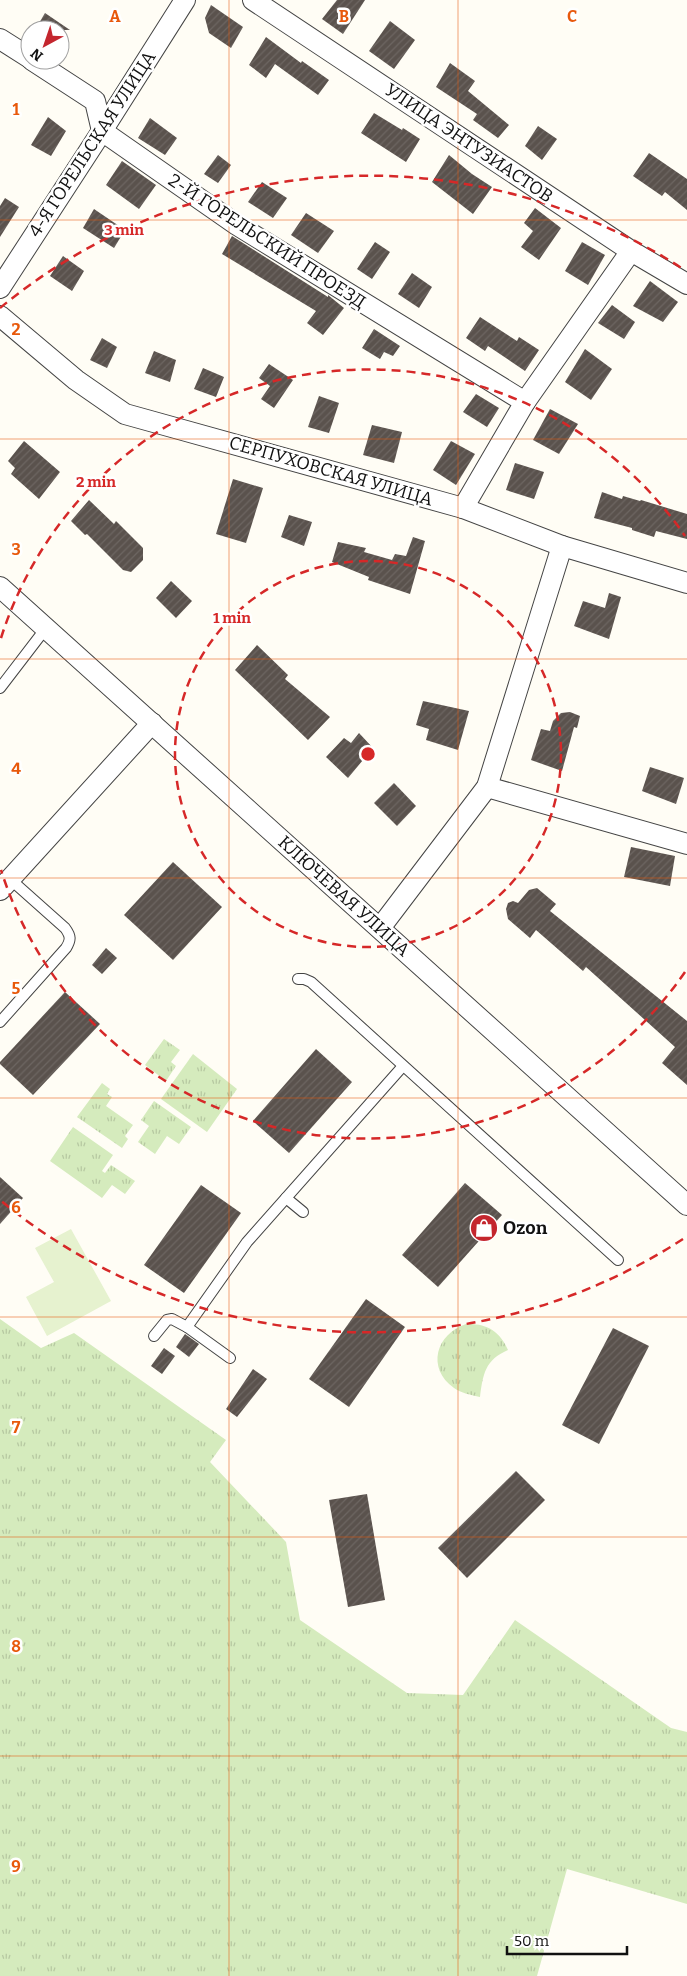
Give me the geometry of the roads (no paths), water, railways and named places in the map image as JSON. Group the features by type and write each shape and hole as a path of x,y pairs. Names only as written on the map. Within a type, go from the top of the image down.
{"street":[{"name":"4-Я ГОРЕЛЬСКАЯ УЛИЦА","path":"0,288 6,265 102,131 185,0"},
{"name":"УЛИЦА ЭНТУЗИАСТОВ","path":"253,0 631,251 687,284"},
{"path":"0,39 20,52"},
{"path":"48,70 94,101 102,131"},
{"name":"2-Й ГОРЕЛЬСКИЙ ПРОЕЗД","path":"102,131 237,226 525,402"},
{"path":"463,508 525,402 631,251"},
{"name":"СЕРПУХОВСКАЯ УЛИЦА","path":"0,316 76,380 126,414 463,508 562,546 687,582"},
{"path":"380,928 487,787 562,546"},
{"name":"КЛЮЧЕВАЯ УЛИЦА","path":"0,587 687,1205"},
{"path":"5,885 152,723"},
{"path":"487,787 687,844"}],"lane":[{"path":"0,688 46,628"},
{"path":"0,1022 66,948 70,941 70,935 65,928 5,885"},
{"path":"298,979 311,982 618,1260"},
{"path":"187,1327 247,1242 403,1066"},
{"path":"286,1198 303,1212"},
{"path":"154,1336 167,1320 172,1319 187,1327 230,1358"}],"place":[{"name":"Ozon","path":"484,1228"}]}
